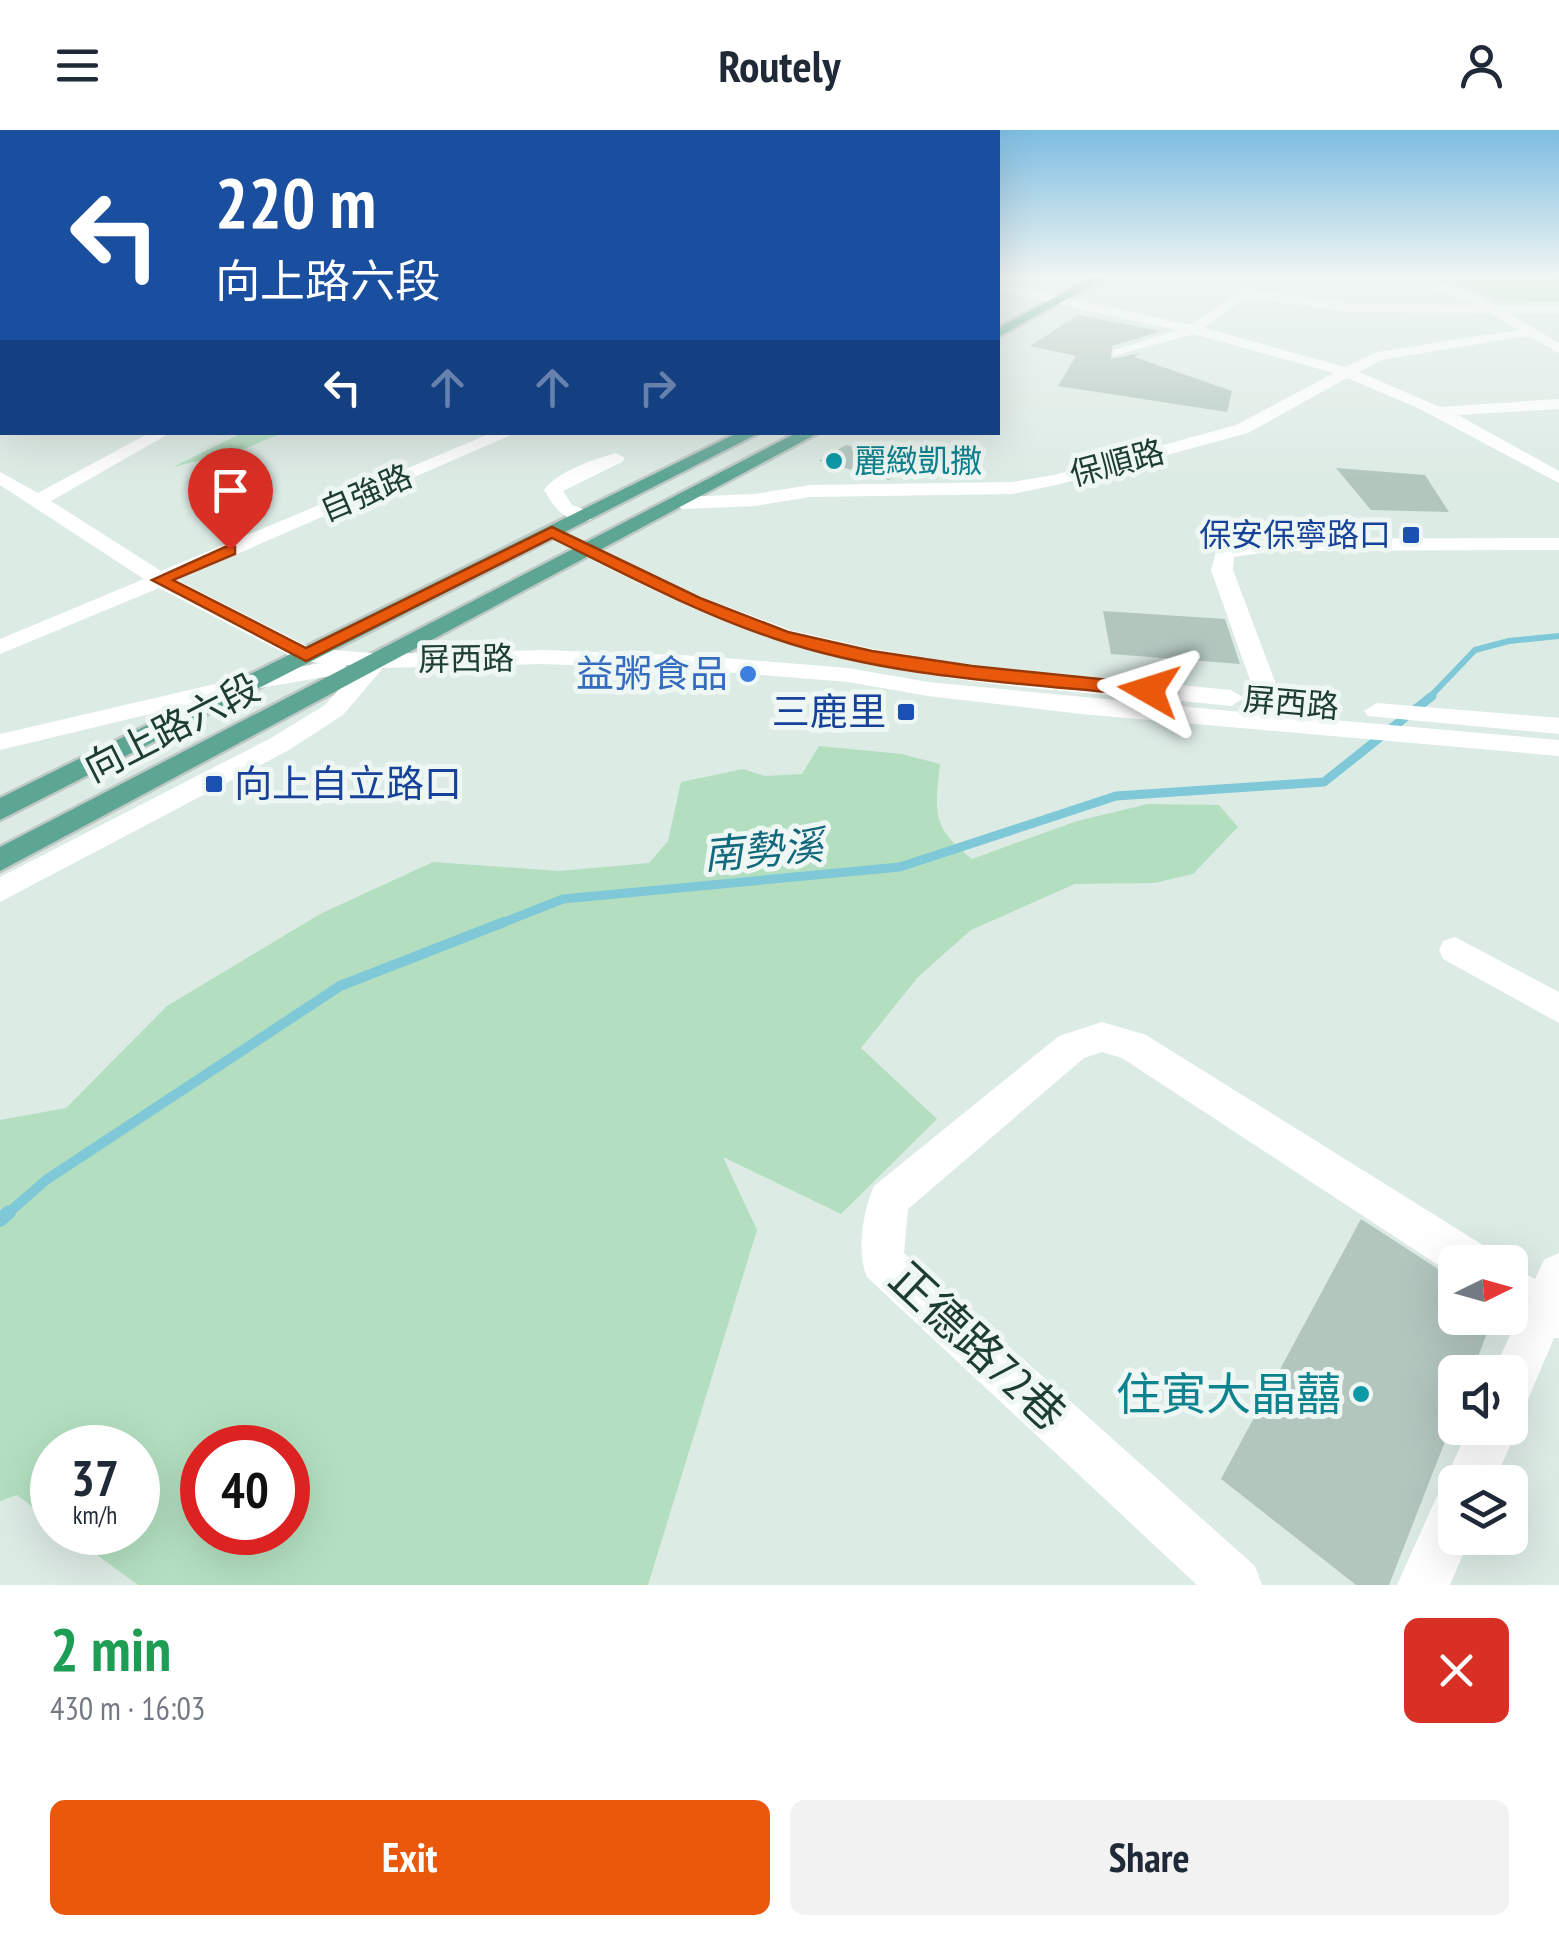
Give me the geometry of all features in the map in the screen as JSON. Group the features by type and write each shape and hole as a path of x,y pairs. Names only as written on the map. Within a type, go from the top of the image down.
{"main road":[{"name":"向上路六段","path":"0,810 747,435"},
{"name":"向上路六段","path":"0,860 806,435"}],"street":[{"path":"1118,353 1147,344"},
{"path":"1247,344 1343,371 1434,412 1559,478"},
{"name":"保順路","path":"682,502 755,500 810,492 1012,488 1056,480 1242,429 1377,356 1465,344"},
{"path":"1434,412 1559,404"},
{"path":"38,502 159,435"},
{"name":"自強路","path":"0,647 503,435"},
{"path":"584,516 565,508 553,490 562,481 616,458"},
{"path":"0,477 160,580 306,656 377,664"},
{"name":"屏西路","path":"552,532 580,556 698,626 848,675"},
{"name":"屏西路","path":"527,544 580,556 783,636 872,656 1273,712 1372,731 1436,725"},
{"path":"1273,712 1222,570 1224,552 1273,545 1559,544"},
{"name":"屏西路","path":"377,664 543,657 700,663 848,675 928,689 1273,712 1397,712 1436,725"},
{"path":"0,891 280,744 372,680 441,660"},
{"path":"0,742 254,682 377,664"},
{"path":"350,696 377,664"},
{"path":"1436,725 1559,726"},
{"path":"1436,725 1559,748"},
{"path":"1455,950 1559,1009"},
{"name":"正德路72巷","path":"1236,1585 882,1262 888,1200 1072,1047 1102,1037 1133,1046 1444,1245"},
{"path":"1522,1355 1543,1298"},
{"path":"1423,1585 1438,1552"}],"green space":[{"path":"238,435 277,435 239,451 173,467"},
{"path":"819,746 902,754 940,764 939,818 949,838 972,859 1077,821 1148,804 1219,805 1238,827 1193,874 1154,883 1075,884 971,930 918,977 861,1048 937,1119 841,1214 723,1157 757,1230 648,1585 138,1585 97,1555 160,1555 160,1425 30,1425 30,1505 17,1495 0,1501 0,1120 66,1108 167,1006 320,914 433,862 559,871 649,863 668,841 681,782 743,769 765,776 802,774"}],"building":[{"path":"1119,344 1112,346 1111,359 1140,353 1134,357 1232,391 1227,412 1058,386 1076,356 1030,346"},
{"path":"846,445 913,463 889,480 819,461"},
{"path":"1336,468 1425,475 1449,512 1371,510"},
{"path":"1103,611 1225,619 1240,664 1111,654"},
{"name":"住寅大晶囍","path":"1361,1219 1438,1269 1438,1335 1486,1335 1479,1355 1438,1355 1438,1445 1444,1445 1389,1585 1356,1585 1221,1479"}],"waterway":[{"name":"南勢溪","path":"1429,698 1475,650 1509,641 1559,636"},
{"name":"南勢溪","path":"497,925 563,899 900,867 1116,796 1324,782 1432,696"},
{"name":"南勢溪","path":"6,1215 46,1180 340,986 504,922"},
{"name":"南勢溪","path":"0,1220 9,1212"}],"place":[{"name":"麗緻凱撒","path":"834,461"},
{"name":"保安保寧路口","path":"1411,535"},
{"name":"益粥食品","path":"748,674"},
{"name":"三鹿里","path":"906,712"},
{"name":"向上自立路口","path":"214,784"},
{"name":"住寅大晶囍","path":"1361,1394"}],"route":[{"path":"230,550 160,580 306,656 552,532 694,602 783,636 972,672 1149,690"}]}
